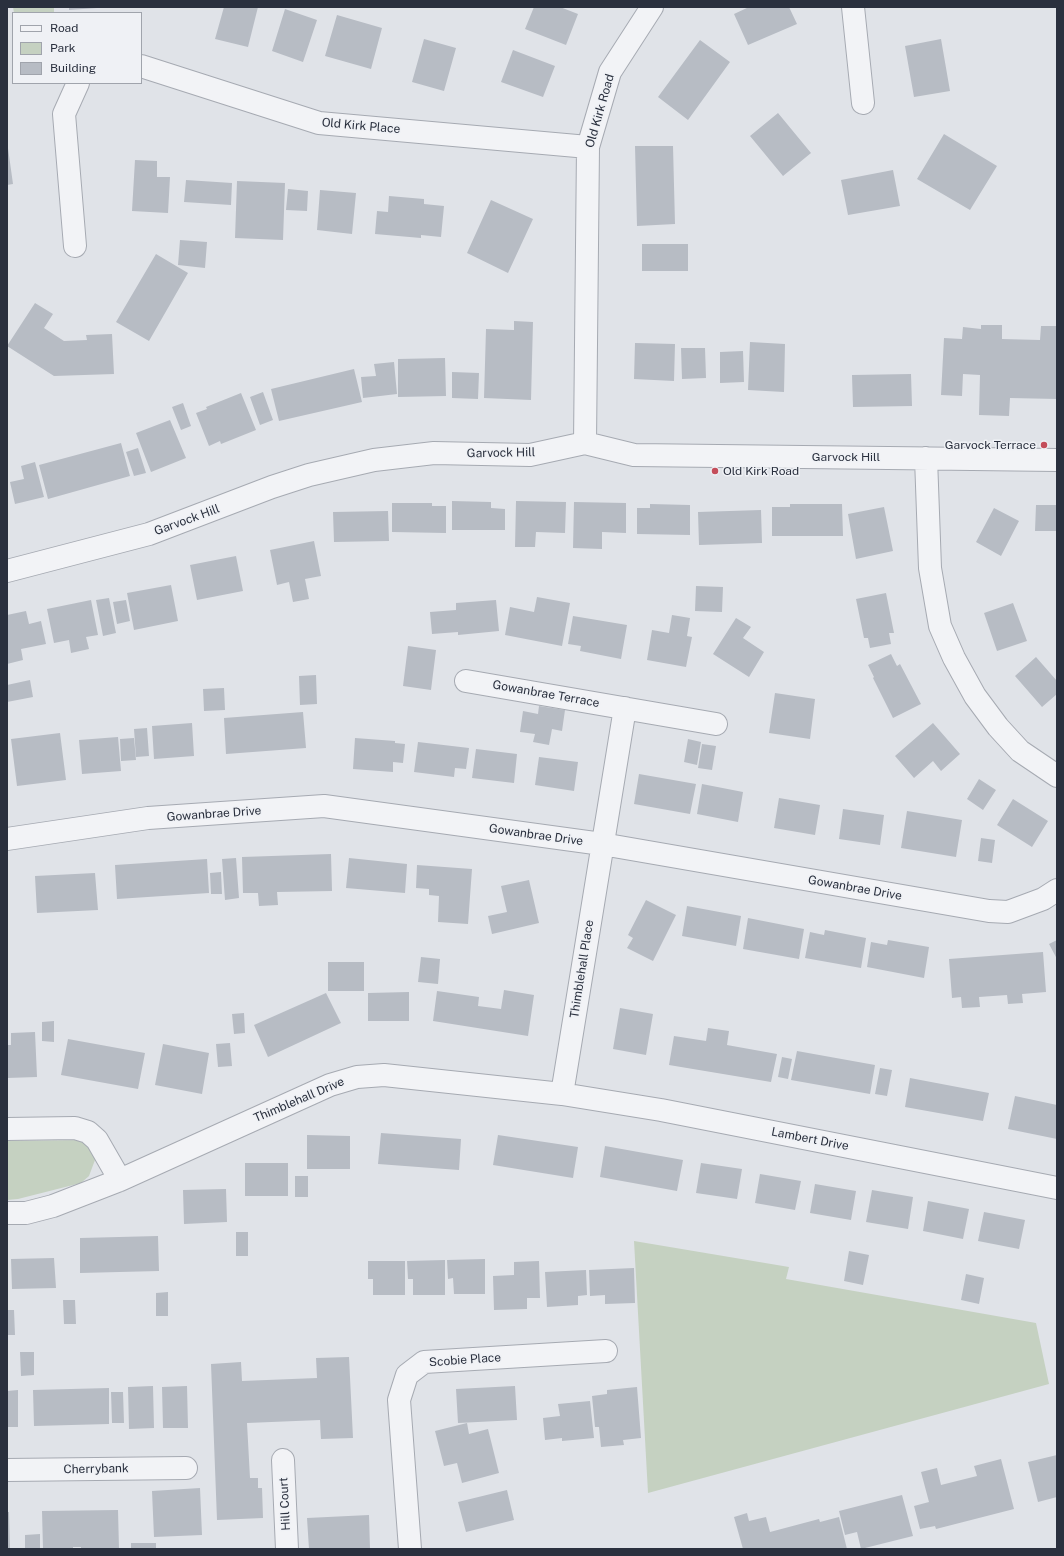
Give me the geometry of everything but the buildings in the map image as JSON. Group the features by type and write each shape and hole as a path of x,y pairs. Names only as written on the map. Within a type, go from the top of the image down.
{"street":[{"name":"Old Kirk Road","path":"585,443 588,146 610,72 652,7"},
{"path":"853,7 863,103"},
{"name":"Old Kirk Place","path":"142,66 319,123 588,146"},
{"path":"75,246 64,114 78,84"},
{"name":"Garvock Hill","path":"7,572 149,534 272,487 309,475 374,460 434,453 530,454 585,443 634,455 1057,460"},
{"path":"926,458 930,568 943,633 954,658 976,696 998,727 1020,751 1057,776"},
{"name":"Gowanbrae Terrace","path":"466,681 716,724"},
{"path":"602,844 625,708"},
{"name":"Gowanbrae Drive","path":"7,839 148,818 324,806 602,844 989,911 1008,912 1043,898 1057,890"},
{"name":"Thimblehall Place","path":"562,1094 602,844"},
{"name":"Thimblehall Drive","path":"7,1213 26,1213 53,1206 120,1180 330,1085 357,1077 384,1074 562,1094"},
{"name":"Lambert Drive","path":"562,1094 661,1110 1057,1188"},
{"path":"7,1129 75,1128 88,1132 97,1140 120,1180"},
{"name":"Scobie Place","path":"410,1549 399,1400 408,1375 424,1362 606,1351"},
{"name":"Hill Court","path":"283,1460 287,1549"},
{"name":"Cherrybank","path":"7,1470 186,1468"}],"green space":[{"path":"13,7 54,7 54,12 14,12"},
{"path":"82,1140 94,1153 95,1160 89,1176 81,1183 18,1199 7,1200 7,1141"},
{"path":"634,1241 789,1267 786,1279 1036,1323 1049,1384 648,1493"}],"place":[{"name":"Garvock Terrace","path":"1044,445"},
{"name":"Old Kirk Road","path":"715,471"}]}
